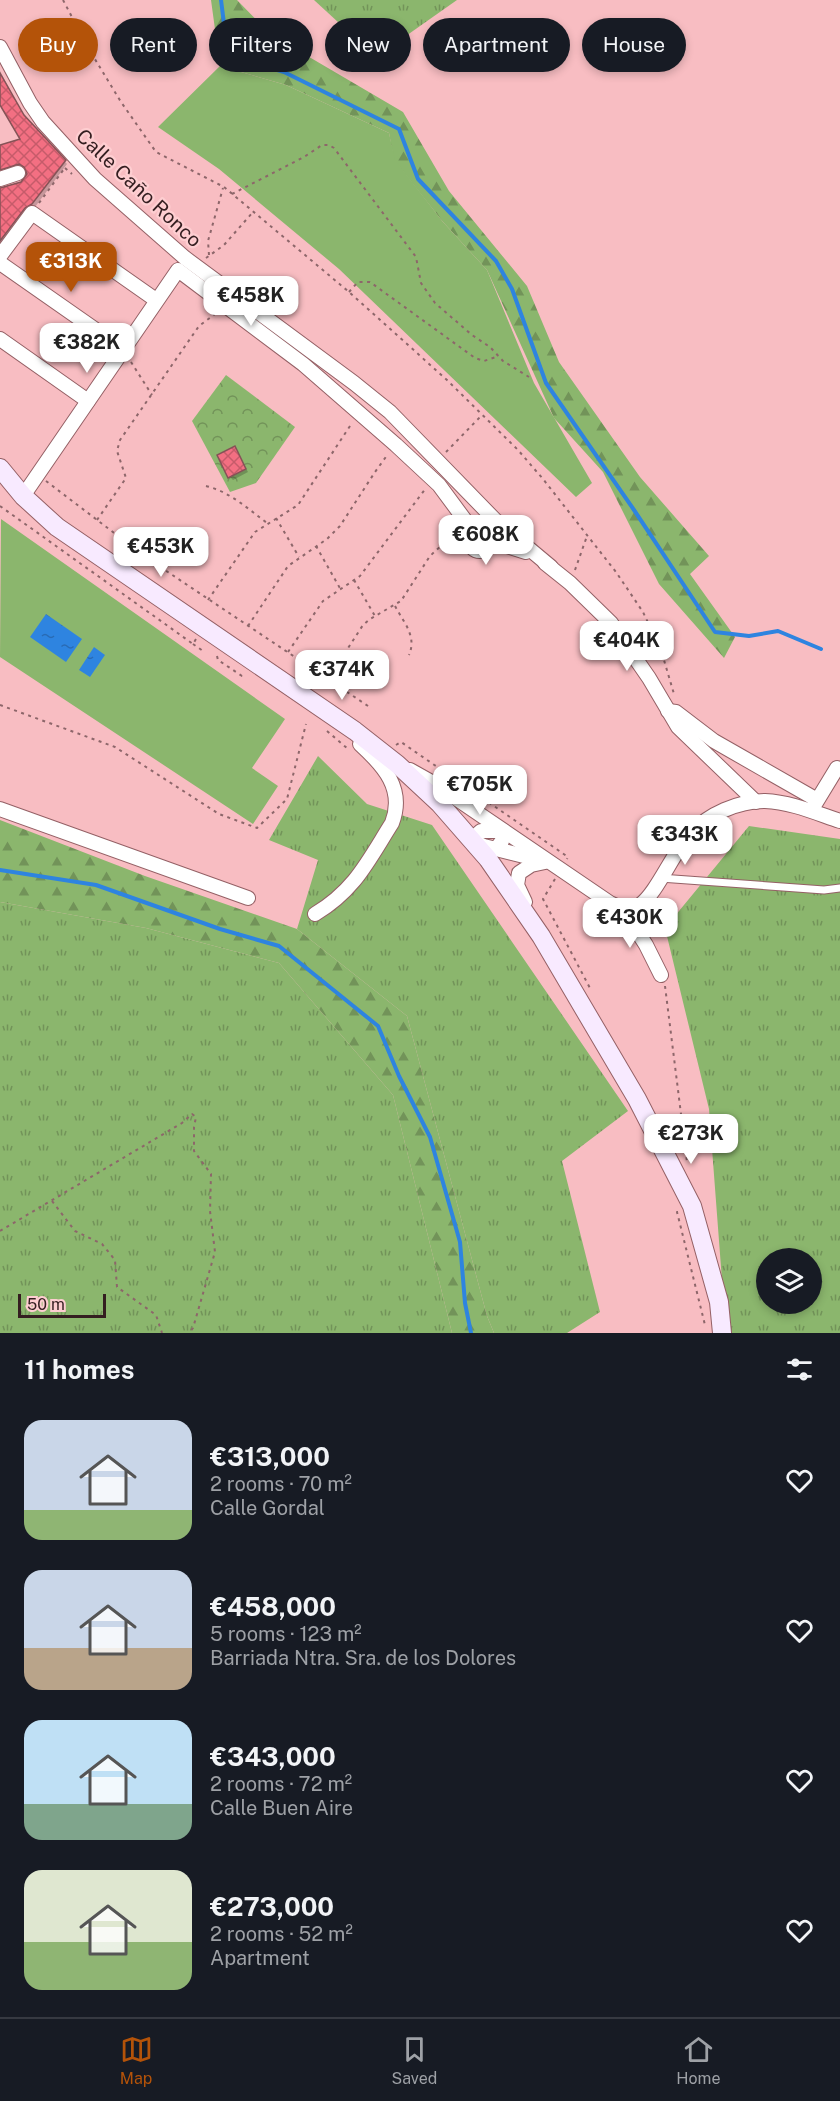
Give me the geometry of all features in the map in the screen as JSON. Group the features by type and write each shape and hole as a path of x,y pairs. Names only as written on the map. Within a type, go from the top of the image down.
{"main road":[{"path":"0,468 23,496 57,527 355,731 397,764 440,804 488,859 541,936 569,983 637,1100 692,1206 719,1302 722,1333"},
{"path":"355,731 418,792 509,903 569,983"}],"street":[{"name":"Calle Caño Ronco","path":"0,47 30,103 74,157 165,242 366,392 408,428 503,528 570,583 611,623 672,711 678,727 756,802"},
{"path":"0,178 18,173"},
{"path":"0,256 32,213 156,300"},
{"path":"0,263 123,349"},
{"path":"23,496 178,270 303,364 359,412 433,479 472,530"},
{"path":"0,339 88,400"},
{"name":"Calle Caño Ronco","path":"472,530 469,541 475,549 485,550 491,541 524,550 551,567"},
{"path":"309,700 362,746 386,771 397,798 396,813 392,823 356,880 333,903 315,914"},
{"path":"672,711 709,738 840,821"},
{"path":"397,764 435,784 547,862 623,909 639,905 649,895 678,848 698,826 727,809 756,802 812,804"},
{"path":"812,804 837,768"},
{"path":"0,809 248,898"},
{"path":"502,831 481,831 471,840 547,862"},
{"path":"496,849 502,841 502,831"},
{"path":"541,936 517,885 519,873 531,865 547,862"},
{"path":"623,909 646,945 661,975"}],"lane":[{"path":"660,878 824,890 840,888"}],"path":[{"path":"63,0 108,82 156,152 224,187 349,292 482,414 537,472 616,572 643,612 668,670 673,688 672,711"},
{"path":"232,194 304,157 322,145 334,148 416,257 424,290 435,303 472,335 490,347 497,357 529,377"},
{"path":"32,213 74,157"},
{"path":"210,255 208,241 224,187"},
{"path":"196,267 228,241 253,212"},
{"path":"349,292 358,282 370,282 475,358 484,362 497,357"},
{"path":"97,520 126,478 117,451 120,440 199,326 207,318 228,307"},
{"path":"123,349 152,395"},
{"path":"208,600 255,532 298,505 359,412"},
{"path":"437,460 482,414"},
{"path":"248,626 288,566 327,539 340,526 375,472 396,445"},
{"path":"38,475 147,558 371,708"},
{"path":"287,652 316,609 323,601 354,580 433,479"},
{"path":"206,486 230,495 267,523"},
{"path":"0,506 203,651"},
{"path":"276,518 298,557"},
{"path":"328,679 363,626 394,605 409,590 430,556 437,549 472,530"},
{"path":"570,583 587,536"},
{"path":"316,546 340,590"},
{"path":"354,580 375,616"},
{"path":"394,605 412,640 409,655"},
{"path":"193,644 202,628"},
{"path":"0,705 115,747 219,814 257,828 287,799 306,724"},
{"path":"0,1231 182,1123 192,1114 196,1117 194,1151 211,1174 210,1211 215,1252 193,1328 189,1333"},
{"path":"52,1201 75,1231 102,1244 115,1260 117,1287 156,1315 162,1333"}],"green space":[{"path":"211,0 237,0 254,18 213,18"},
{"path":"314,0 457,0 431,18 423,18 423,24 411,32 411,18 334,18"},
{"path":"313,59 325,66 325,72 335,72 403,112 449,191 527,286 559,362 640,477 709,556 690,574 735,637 724,658 659,584 603,472 554,418 487,270 443,222 394,160 389,133 286,85 241,72 313,72"},
{"path":"214,72 241,72 286,85 389,133 395,160 443,222 487,270 534,383 592,483 576,497 339,269 219,169 158,127"},
{"path":"226,375 295,427 256,483 230,492 192,421"},
{"path":"1,519 285,719 252,768 278,786 253,824 0,657"},
{"path":"318,756 367,804 432,825 628,1111 562,1161 600,1312 567,1333 494,1333 487,1316 407,1016 297,929 318,860 269,840"},
{"path":"0,820 145,876 297,929 407,1016 487,1316 494,1333 452,1333 393,1095 279,963 146,928 0,902"},
{"path":"749,826 840,839 840,1333 726,1333 709,1109 665,928"},
{"path":"0,902 146,928 279,963 393,1095 452,1333 0,1333"}],"water":[{"path":"46,614 82,639 66,662 30,637"},
{"path":"94,647 105,655 90,677 79,670"}],"building":[{"path":"0,73 24,115 66,160 0,241 0,188 21,182 27,174 24,167 19,164 0,170 0,145 20,139 0,105"},
{"path":"235,446 246,469 228,478 217,455"}],"waterway":[{"path":"221,0 228,55 284,72 399,129 418,179 496,261 512,289 546,383 715,632 749,636 778,631 821,649"},
{"path":"0,870 96,885 220,929 279,946 378,1026 399,1076 430,1137 460,1242 465,1303 471,1333"}]}
